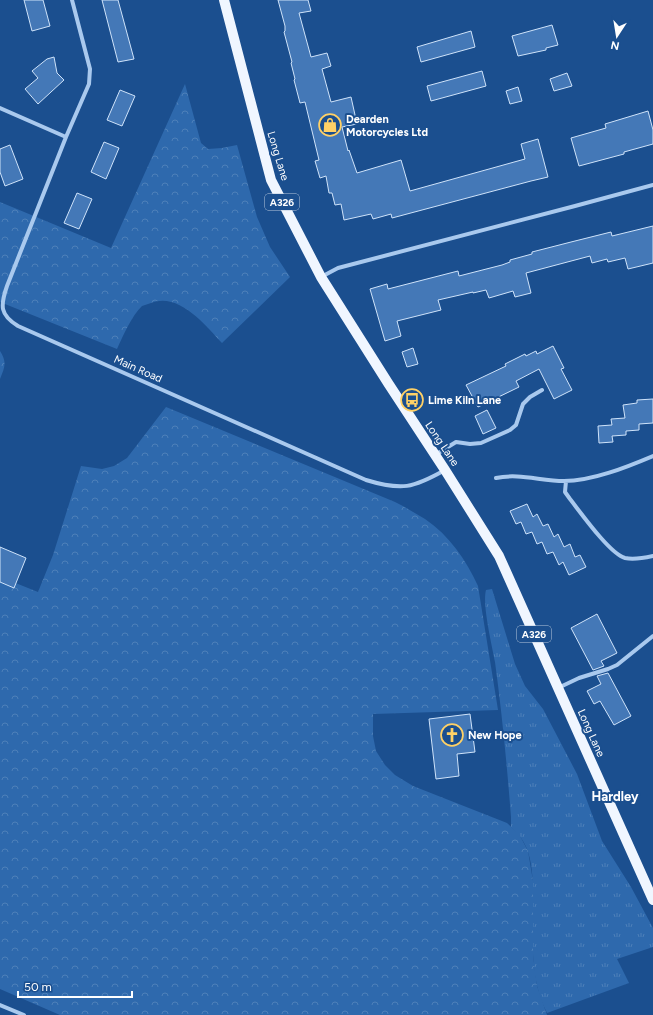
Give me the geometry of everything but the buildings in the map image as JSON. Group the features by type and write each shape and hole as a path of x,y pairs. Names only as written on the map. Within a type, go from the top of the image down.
{"main road":[{"name":"Long Lane","path":"224,0 270,180 321,276 499,556 653,900"}],"street":[{"path":"0,108 66,137 86,92 91,76 89,63 72,0"},
{"name":"Main Road","path":"66,137 2,298 1,312 4,318 18,326 366,480 390,487 410,486 421,484 445,470"},
{"path":"321,276 338,268 653,185"},
{"path":"435,455 456,442 470,444 481,443 514,428 522,407 530,397 542,390"},
{"path":"496,478 504,476 566,481 601,476 653,456"},
{"path":"566,481 565,492 614,551 625,558 634,559 653,556"},
{"path":"558,688 579,678 617,665 653,636"},
{"path":"0,1005 24,1015"}],"green space":[{"path":"185,84 201,143 208,149 237,145 257,217 270,247 290,277 222,343 191,312 172,302 161,301 142,306 131,320 117,349 0,302 0,202 111,248"},
{"path":"0,351 4,358 4,365 0,379"},
{"path":"166,407 395,502 434,525 449,540 468,567 478,586 498,710 373,714 373,736 376,751 385,765 395,775 413,786 507,823 519,834 528,851 533,881 533,956 537,986 547,1015 60,1015 0,989 0,580 3,578 38,592 53,555 81,466 102,469 114,466 127,458"},
{"path":"492,589 515,664 525,686 543,709 577,774 602,841 631,887 653,928 653,947 617,959 629,983 547,1013 537,986 533,958 533,882 531,864 525,845 519,835 511,827 508,778 500,701 485,605 486,590"}],"place":[{"name":"Dearden Motorcycles Ltd","path":"330,125"},
{"name":"Lime Kiln Lane","path":"412,400"},
{"name":"New Hope","path":"452,735"}],"district":[{"name":"Hardley","path":"615,796"}]}
